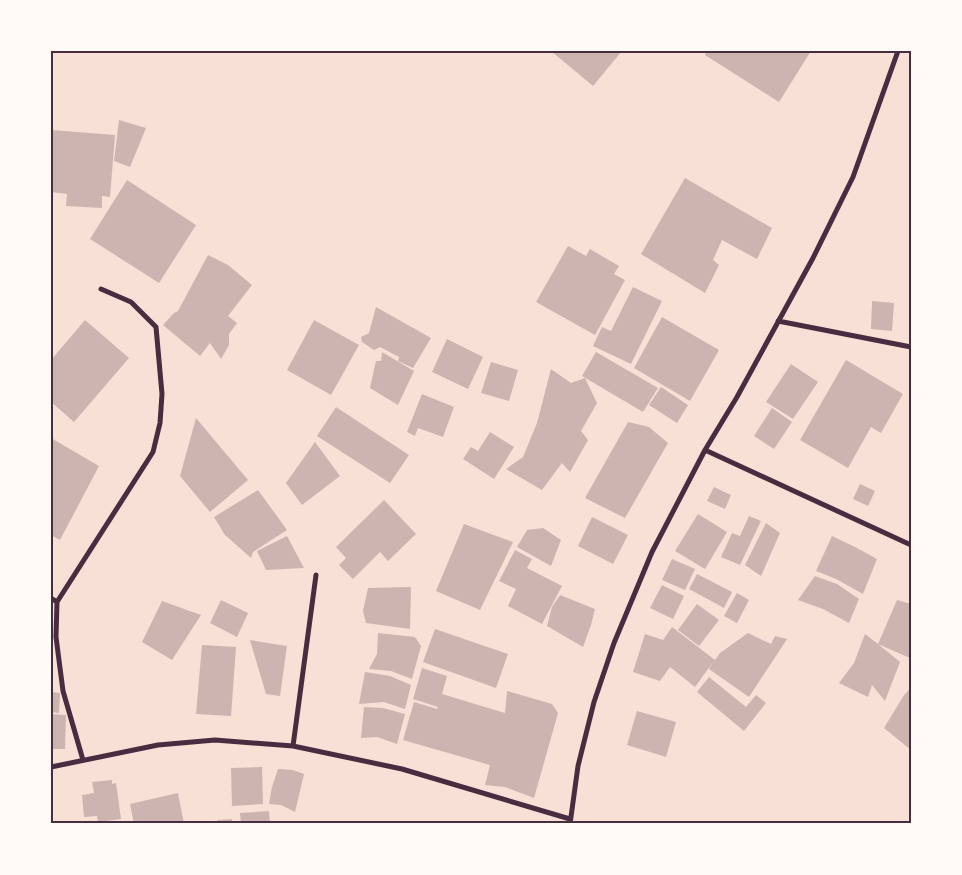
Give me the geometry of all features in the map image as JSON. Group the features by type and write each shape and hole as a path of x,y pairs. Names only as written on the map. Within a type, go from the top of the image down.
{"street":[{"path":"51,767 158,745 215,740 293,746 402,769 570,821 578,766 594,702 614,643 652,552 705,450 737,397 813,258 853,177 898,51"},
{"path":"83,760 63,691 56,636 57,602 153,452 160,423 162,394 156,327 131,302 101,289"},
{"path":"778,321 911,347"},
{"path":"705,450 911,545"},
{"path":"293,746 316,575"},
{"path":"51,598 57,602"}],"building":[{"path":"551,51 622,51 593,86"},
{"path":"707,51 811,51 779,102 705,55"},
{"path":"119,120 146,128 130,167 114,161"},
{"path":"51,130 115,135 110,197 102,196 102,208 66,206 67,194 51,192"},
{"path":"685,178 772,228 757,259 722,240 713,260 719,265 705,293 641,254"},
{"path":"127,180 196,225 159,283 90,239"},
{"path":"568,246 586,256 590,249 619,266 614,274 625,280 595,335 536,302"},
{"path":"208,255 228,265 252,285 228,316 237,323 229,334 229,345 221,359 210,343 200,356 163,325 178,311"},
{"path":"633,287 662,301 631,364 593,346 602,327 611,331"},
{"path":"872,301 894,303 892,331 871,329"},
{"path":"376,307 431,338 413,368 398,361 399,357 380,347 374,350 362,342 361,337 369,333"},
{"path":"662,317 719,350 690,401 634,368"},
{"path":"85,320 129,358 74,422 51,402 51,360"},
{"path":"314,320 359,345 331,395 287,370"},
{"path":"447,339 483,357 468,389 432,372"},
{"path":"382,352 414,371 398,405 370,388 376,361 381,361"},
{"path":"596,352 658,388 643,412 582,376"},
{"path":"846,360 903,394 881,433 871,427 848,468 800,440"},
{"path":"491,362 518,370 509,401 481,393"},
{"path":"791,364 818,382 793,419 766,402"},
{"path":"551,369 571,383 585,378 597,403 581,431 588,440 570,472 562,463 542,490 506,469 523,457 537,423"},
{"path":"661,387 688,405 677,423 649,405"},
{"path":"422,394 454,407 443,437 418,428 415,436 407,432"},
{"path":"336,407 409,455 390,483 317,436"},
{"path":"772,408 792,422 774,449 754,436"},
{"path":"196,418 248,480 210,512 180,476"},
{"path":"628,422 649,427 668,443 625,518 585,498"},
{"path":"490,432 514,447 494,479 463,459 471,447 478,451"},
{"path":"51,438 99,466 60,540 51,535"},
{"path":"315,442 340,476 302,505 286,483"},
{"path":"860,484 875,491 868,506 853,499"},
{"path":"714,487 731,495 725,509 707,501"},
{"path":"258,490 287,530 253,552 251,558 225,535 214,517"},
{"path":"384,500 416,534 388,561 380,552 353,579 339,565 346,558 336,547"},
{"path":"698,514 727,532 705,569 675,551"},
{"path":"749,516 761,521 740,565 721,557 732,533 740,536"},
{"path":"592,517 628,535 613,564 578,546"},
{"path":"766,523 780,533 761,576 745,565"},
{"path":"464,524 513,542 480,610 436,591"},
{"path":"543,528 561,540 551,566 517,547 527,530"},
{"path":"287,536 304,568 266,570 257,551"},
{"path":"832,536 877,559 863,594 836,579 816,571"},
{"path":"515,550 532,559 527,568 562,586 542,624 508,606 516,589 499,581"},
{"path":"672,559 695,569 685,590 662,580"},
{"path":"697,574 732,592 724,608 689,589"},
{"path":"815,576 837,584 859,599 849,623 823,609 798,600"},
{"path":"662,585 684,596 673,619 650,608"},
{"path":"411,587 410,629 366,623 363,611 368,588"},
{"path":"737,593 749,600 737,623 724,616"},
{"path":"560,595 595,609 583,647 547,626 552,607"},
{"path":"221,600 248,613 237,637 210,623"},
{"path":"897,600 911,604 910,658 878,644"},
{"path":"162,601 201,615 172,660 142,642"},
{"path":"697,604 719,620 699,646 678,630"},
{"path":"672,627 715,660 720,653 748,633 771,644 775,636 787,639 749,697 709,669 713,662 695,687 670,667 660,681 633,672 645,634 663,640"},
{"path":"435,629 508,654 496,688 423,662"},
{"path":"378,633 415,637 421,646 412,679 391,671 369,669 377,654"},
{"path":"865,634 900,662 885,701 872,685 868,697 839,683 854,663"},
{"path":"250,640 287,646 280,696 266,694"},
{"path":"202,645 236,647 231,716 196,714"},
{"path":"422,668 447,676 442,694 505,713 507,691 552,704 558,713 534,798 505,787 485,785 490,765 403,740 414,702 437,709 438,707 413,699"},
{"path":"365,672 390,676 411,685 405,709 384,702 359,704"},
{"path":"709,677 746,707 756,695 766,703 744,731 697,692"},
{"path":"911,688 911,750 884,728 904,695"},
{"path":"51,692 60,693 59,713 51,712"},
{"path":"364,707 383,708 405,714 397,744 377,737 361,738"},
{"path":"637,711 676,722 666,757 627,745"},
{"path":"51,714 66,715 65,749 51,749"},
{"path":"262,767 263,804 232,806 231,768"},
{"path":"278,769 293,770 304,774 295,812 281,805 269,804"},
{"path":"112,780 112,784 116,783 121,819 98,822 97,816 84,817 82,795 94,793 92,782"},
{"path":"178,793 184,824 134,824 130,804"},
{"path":"269,811 270,824 241,824 240,813"},
{"path":"232,819 232,824 216,824 218,820"}]}
